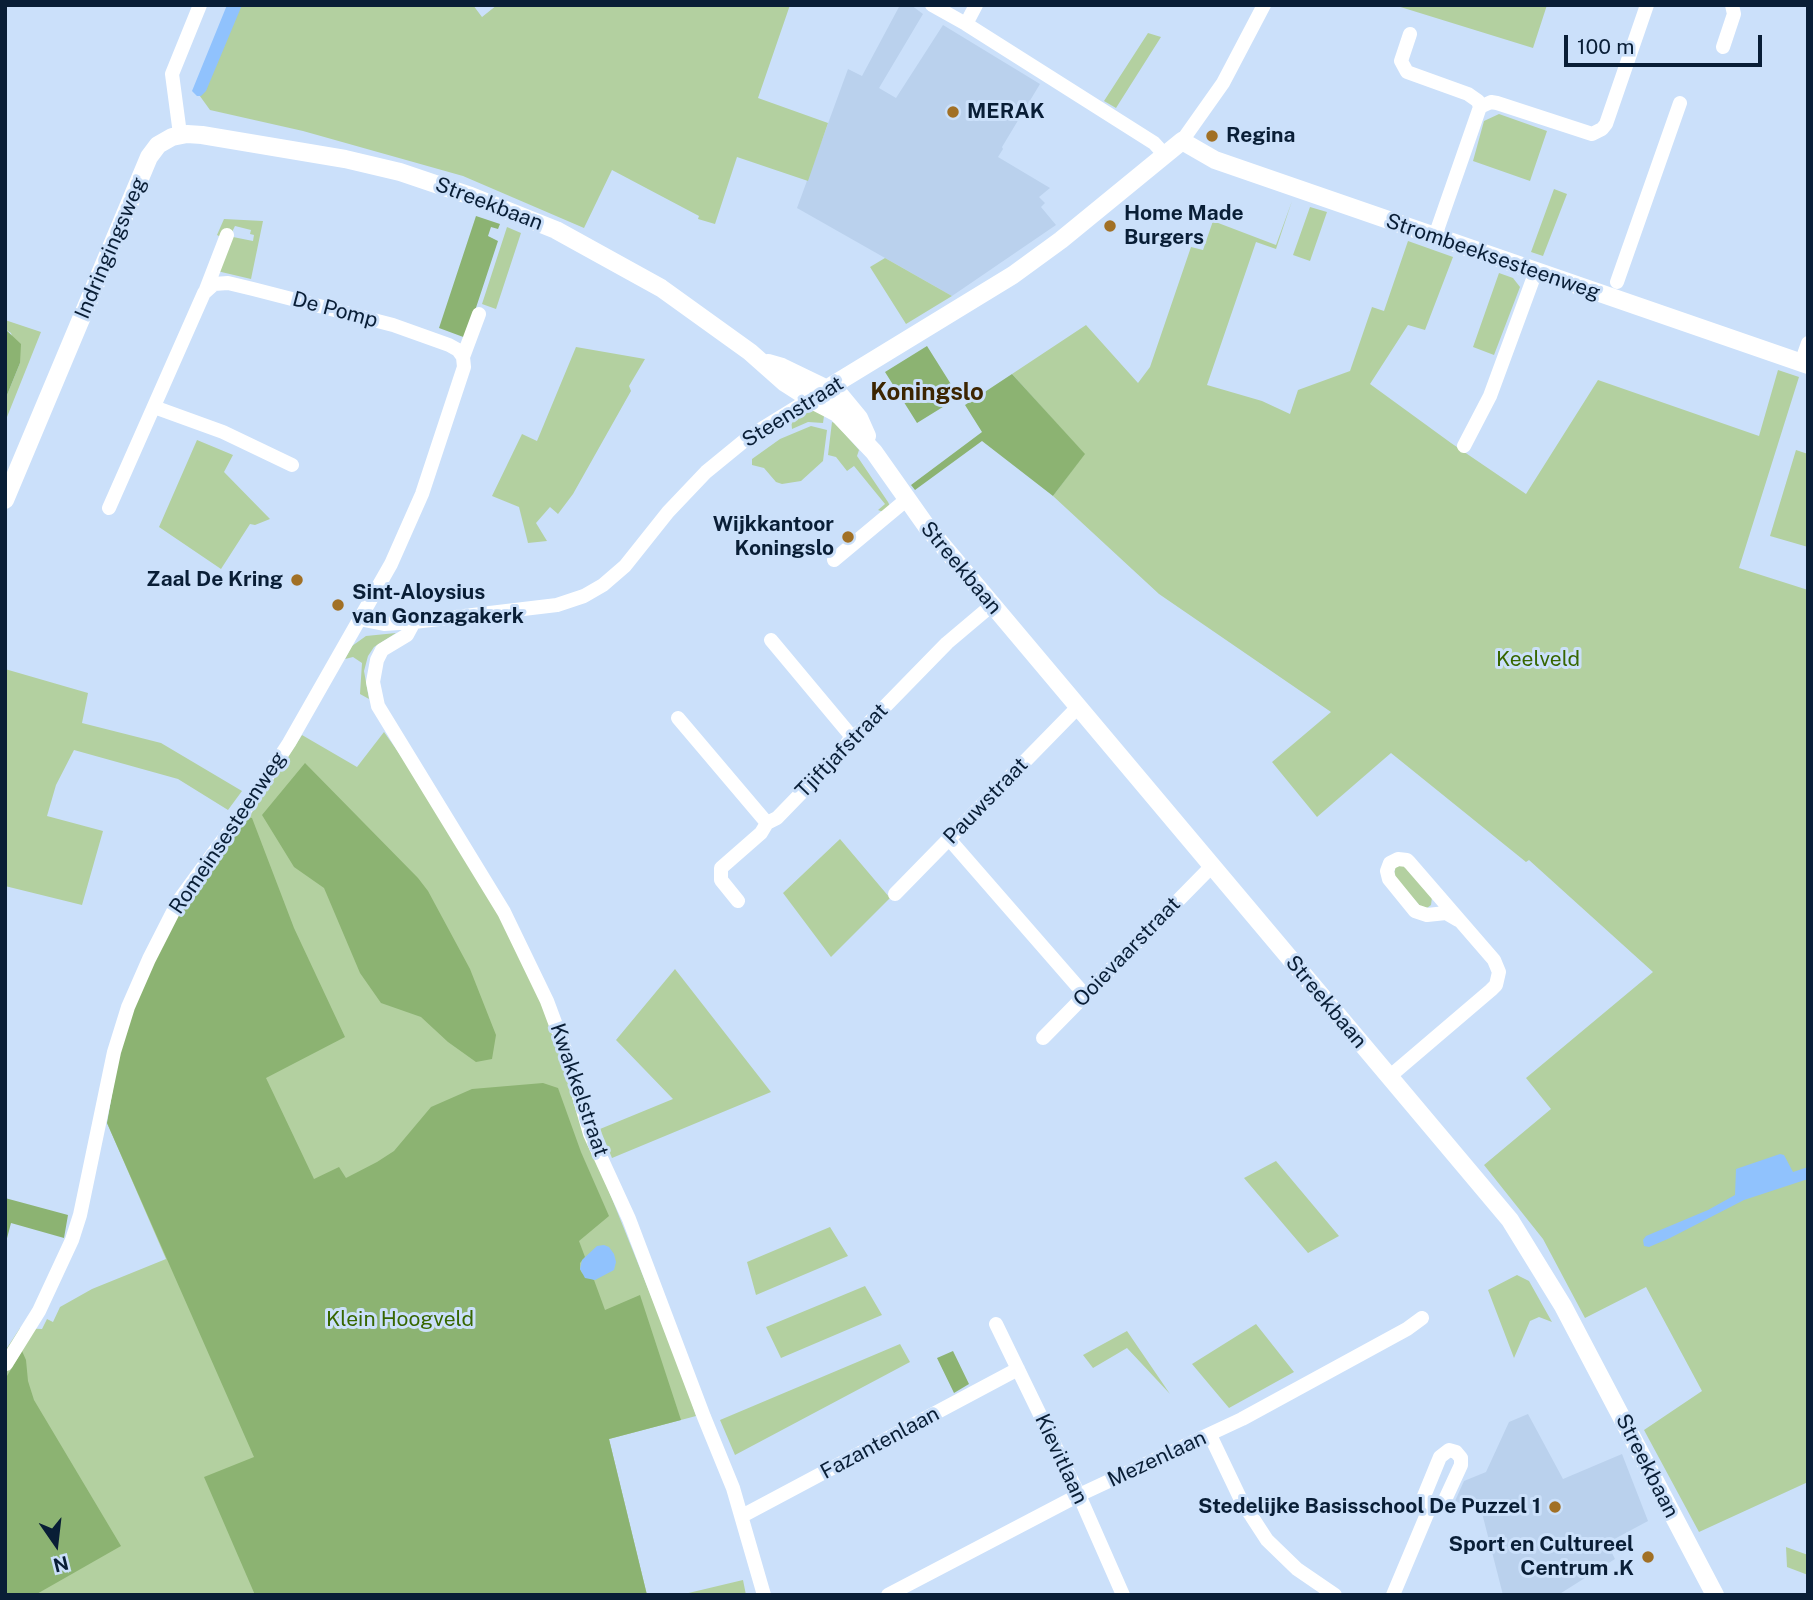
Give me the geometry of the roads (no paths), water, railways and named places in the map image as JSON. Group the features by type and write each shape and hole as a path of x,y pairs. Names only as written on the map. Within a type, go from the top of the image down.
{"street":[{"path":"180,134 172,74 200,5"},
{"path":"932,5 1146,138 1164,154"},
{"path":"966,24 976,5"},
{"path":"1480,107 1491,102 1497,103 1587,134 1598,132 1606,124 1647,5"},
{"path":"1723,47 1734,13 1732,5"},
{"name":"Steenstraat","path":"359,620 384,624 414,622 557,605 594,591 625,566 668,512 706,472 750,436 1034,261 1182,141 1223,83 1262,6"},
{"path":"1410,34 1401,61 1404,69 1468,94 1478,101 1480,107 1435,236"},
{"name":"Strombeeksesteenweg","path":"1617,282 1680,103"},
{"name":"Streekbaan","path":"180,134 228,139 373,165 438,184 515,212 588,246 661,288 763,362 785,383 837,413 874,452 906,500 1077,708 1510,1220 1563,1306 1715,1595"},
{"name":"Indringingsweg","path":"5,500 149,157 164,141 180,134"},
{"name":"Strombeeksesteenweg","path":"1182,141 1215,160 1805,364"},
{"path":"109,508 227,235"},
{"path":"1464,446 1490,396 1536,271"},
{"name":"De Pomp","path":"204,293 220,282 253,289 393,325 449,345 463,356"},
{"name":"Romeinsesteenweg","path":"6,1364 39,1311 68,1251 80,1215 114,1052 128,1007 149,959 179,900 275,765 391,564 412,521 464,367 463,356 479,314"},
{"path":"1805,364 1808,343"},
{"name":"Streekbaan","path":"763,362 782,366 843,397 863,427 874,452"},
{"path":"154,407 223,432 292,465"},
{"path":"834,561 906,500"},
{"name":"Tjiftjafstraat","path":"738,901 721,880 719,872 722,867 761,833 767,823 777,818 841,752 852,737 863,729 947,642 992,605"},
{"name":"Kwakkelstraat","path":"414,622 407,635 385,648 379,655 373,675 376,700 397,739 492,892 532,968 559,1032 590,1134 629,1219 726,1469 764,1595"},
{"path":"771,640 852,737"},
{"name":"Pauwstraat","path":"895,894 1077,708"},
{"path":"678,718 767,823"},
{"path":"949,839 1085,995"},
{"path":"1389,1077 1496,985 1499,972 1498,965 1458,919 1406,860 1398,859 1390,863 1387,871 1389,879 1415,911 1427,915 1446,913 1458,919"},
{"name":"Ooievaarstraat","path":"1042,1038 1211,867"},
{"name":"Mezenlaan","path":"888,1595 1079,1495 1210,1435 1407,1329 1422,1318"},
{"name":"Kievitlaan","path":"996,1324 1079,1495 1123,1595"},
{"name":"Fazantenlaan","path":"742,1516 1018,1369"},
{"path":"1210,1435 1237,1493 1267,1540 1308,1577 1335,1595"},
{"path":"1393,1595 1430,1507"}],"water":[{"path":"227,5 242,5 206,91 197,96 192,91"},
{"path":"1784,1155 1793,1172 1808,1167 1808,1179 1744,1200 1670,1238 1649,1247 1644,1246 1643,1240 1646,1236 1708,1210 1735,1195 1736,1169"},
{"path":"604,1245 614,1254 614,1270 595,1280 585,1278 580,1269 582,1260 597,1246"}],"place":[{"name":"MERAK","path":"953,112"},
{"name":"Regina","path":"1212,136"},
{"name":"Home Made Burgers","path":"1110,226"},
{"name":"Wijkkantoor Koningslo","path":"848,537"},
{"name":"Zaal De Kring","path":"297,580"},
{"name":"Sint-Aloysius van Gonzagakerk","path":"338,605"},
{"name":"Stedelijke Basisschool De Puzzel 1","path":"1555,1507"},
{"name":"Sport en Cultureel Centrum .K","path":"1648,1557"}],"district":[{"name":"Koningslo","path":"927,393"}],"park label":[{"name":"Keelveld","path":"1538,660"},
{"name":"Klein Hoogveld","path":"400,1320"}]}
